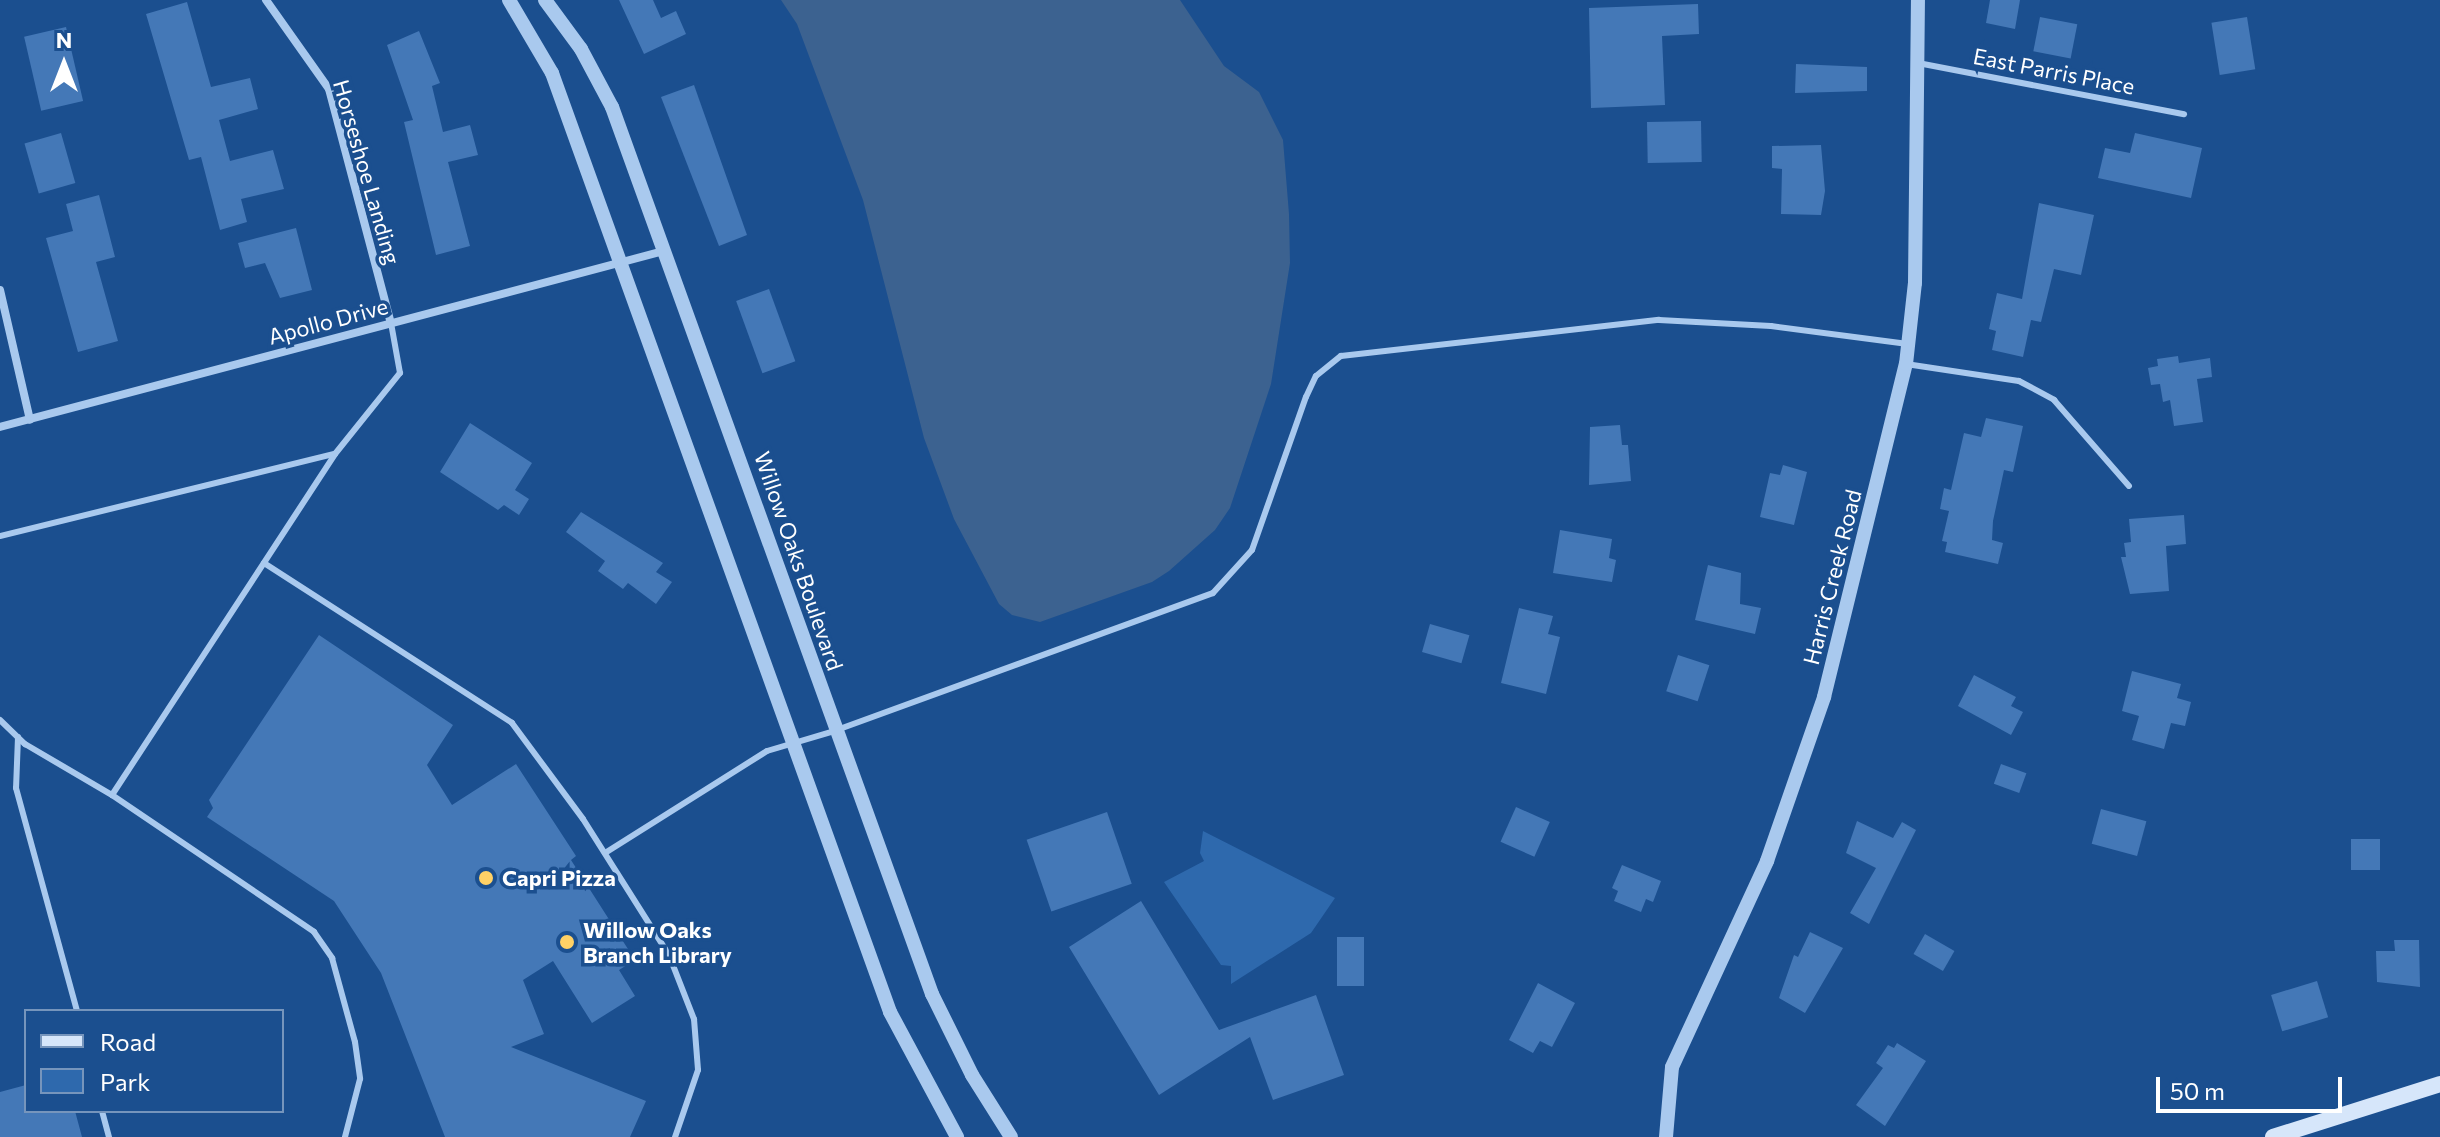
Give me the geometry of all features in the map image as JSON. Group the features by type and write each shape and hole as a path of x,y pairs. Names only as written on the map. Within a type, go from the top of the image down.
{"main road":[{"path":"2273,1137 2440,1084"}],"street":[{"name":"Horseshoe Landing","path":"266,0 329,89 391,323"},
{"path":"509,0 552,73 890,1012 957,1137"},
{"name":"Willow Oaks Boulevard","path":"545,0 581,49 612,107 834,731 932,994 972,1075 1011,1137"},
{"name":"Harris Creek Road","path":"1666,1137 1672,1067 1767,861 1824,697 1906,364 1910,345 1918,0"},
{"name":"Apollo Drive","path":"0,427 665,250"},
{"path":"0,290 30,420"}],"lane":[{"name":"East Parris Place","path":"1918,63 2184,114"},
{"path":"605,853 713,782 791,742 834,731 1199,600 1227,583 1262,529 1316,376 1341,356 1659,320 1771,326 1910,345"},
{"path":"112,795 335,454 400,373 391,323"},
{"path":"1906,364 2019,381 2054,400 2129,486"},
{"path":"0,536 335,454"},
{"path":"264,563 512,723 605,853 669,955 694,1019 698,1070 675,1137"},
{"path":"0,720 18,737 112,795 314,932 332,958 355,1042 360,1079 345,1137"},
{"path":"18,737 16,788 76,1009"},
{"path":"103,1113 109,1137"}],"green space":[{"path":"1203,831 1335,898 1311,933 1231,984 1231,966 1221,965 1164,882 1204,861 1200,853"}],"shaded area":[{"path":"781,0 1180,0 1224,66 1259,92 1283,140 1289,214 1290,263 1271,384 1230,508 1215,530 1169,571 1152,582 1040,622 1012,615 999,604 954,519 924,438 863,200 797,24"}],"building":[{"path":"619,0 653,0 661,18 676,11 686,34 644,54"},
{"path":"1990,0 2020,0 2015,29 1986,23"},
{"path":"187,2 211,87 250,78 258,109 219,120 230,161 273,150 284,189 241,199 247,222 220,230 201,157 189,160 146,14"},
{"path":"1698,4 1699,34 1662,36 1665,105 1591,108 1589,8"},
{"path":"2040,17 2077,24 2071,59 2033,51"},
{"path":"2247,17 2255,69 2220,75 2211,23"},
{"path":"66,27 83,101 41,111 24,37"},
{"path":"419,31 440,83 432,86 443,132 470,125 478,155 448,162 470,246 436,255 404,122 413,120 387,45"},
{"path":"1796,64 1867,67 1867,91 1795,93"},
{"path":"694,85 747,235 719,246 661,97"},
{"path":"1701,121 1702,162 1648,163 1647,122"},
{"path":"61,133 75,183 39,193 24,143"},
{"path":"2135,133 2202,148 2191,198 2098,178 2105,148 2130,153"},
{"path":"1821,145 1825,191 1821,215 1781,214 1782,169 1772,168 1772,146"},
{"path":"99,195 115,257 96,262 118,341 78,352 46,238 73,231 66,204"},
{"path":"2039,203 2094,215 2081,275 2054,269 2041,322 2031,320 2023,357 1992,350 1996,331 1989,329 1997,293 2022,299"},
{"path":"296,228 312,290 280,298 265,263 245,268 238,243"},
{"path":"769,289 795,361 762,373 736,301"},
{"path":"2178,356 2179,363 2210,358 2212,377 2197,379 2203,422 2174,426 2170,400 2163,402 2160,384 2151,385 2148,368 2158,366 2157,359"},
{"path":"1986,418 2023,426 2013,472 2004,470 1993,521 1992,540 2003,543 1998,564 1945,552 1947,542 1942,541 1949,511 1940,509 1944,488 1951,490 1964,433 1981,437"},
{"path":"470,423 532,463 515,490 529,499 519,515 504,505 498,510 440,472"},
{"path":"1620,425 1622,445 1628,445 1631,481 1589,485 1590,427"},
{"path":"1783,465 1807,472 1794,525 1760,517 1770,473 1780,475"},
{"path":"581,512 663,563 656,572 672,582 656,604 628,583 623,589 598,571 605,561 566,532"},
{"path":"2184,515 2186,544 2166,546 2169,591 2130,594 2121,557 2126,557 2124,543 2131,542 2129,519"},
{"path":"1560,530 1612,539 1609,558 1616,560 1612,582 1553,573"},
{"path":"1708,565 1741,573 1740,604 1761,608 1755,634 1695,620"},
{"path":"1519,608 1553,616 1548,634 1560,637 1546,694 1501,683"},
{"path":"1430,624 1469,635 1461,663 1422,652"},
{"path":"319,635 453,725 427,765 452,805 516,764 576,856 571,860 635,960 619,970 635,996 592,1023 553,961 523,980 544,1034 511,1047 646,1101 630,1137 445,1137 381,973 334,901 207,817 213,808 209,800"},
{"path":"1678,655 1709,665 1698,701 1666,691"},
{"path":"2132,671 2181,684 2177,698 2191,702 2185,726 2171,723 2164,749 2132,740 2139,716 2122,711"},
{"path":"1974,675 2016,697 2011,706 2023,712 2011,735 1958,706"},
{"path":"2001,764 2026,773 2019,793 1994,784"},
{"path":"1516,807 1550,822 1534,857 1501,842"},
{"path":"2101,809 2146,821 2137,856 2092,844"},
{"path":"1107,812 1132,884 1051,912 1027,840"},
{"path":"1857,821 1893,838 1902,822 1916,830 1869,924 1850,913 1876,868 1846,853"},
{"path":"2351,839 2380,839 2380,870 2351,870"},
{"path":"1622,865 1661,881 1653,902 1646,899 1641,912 1614,901 1618,891 1612,888"},
{"path":"1141,901 1219,1030 1316,995 1344,1075 1273,1100 1250,1037 1159,1095 1069,947"},
{"path":"1810,932 1843,948 1805,1013 1779,998 1794,955 1798,957"},
{"path":"1925,934 1954,951 1943,971 1914,954"},
{"path":"1337,937 1364,937 1364,986 1337,986"},
{"path":"2394,940 2419,940 2420,987 2377,982 2376,951 2395,951"},
{"path":"2317,981 2328,1017 2282,1031 2271,995"},
{"path":"1538,983 1575,1003 1552,1047 1540,1041 1533,1053 1509,1040"},
{"path":"1897,1043 1926,1061 1885,1126 1856,1105 1883,1068 1876,1063 1888,1045 1894,1048"},
{"path":"24,1086 24,1113 76,1113 82,1137 0,1137 0,1092"}],"place":[{"name":"Capri Pizza","path":"486,878"},
{"name":"Willow Oaks Branch Library","path":"567,942"}]}
